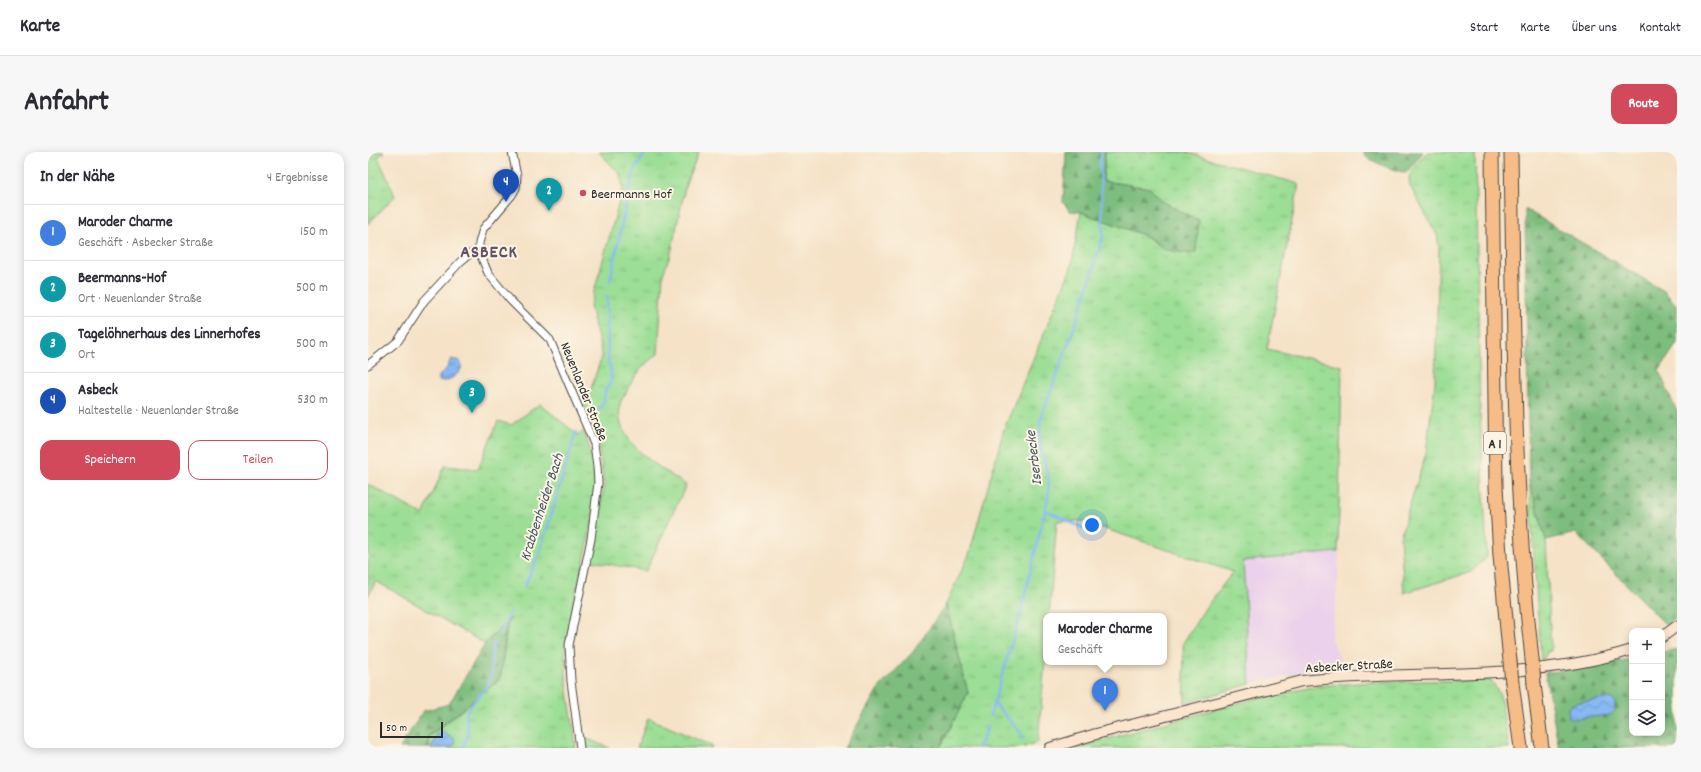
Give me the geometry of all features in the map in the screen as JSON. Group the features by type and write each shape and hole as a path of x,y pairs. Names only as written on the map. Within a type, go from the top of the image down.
{"highway":[{"name":"A 1","path":"1492,152 1496,486 1500,556 1512,683 1521,748"},
{"name":"A 1","path":"1511,152 1518,488 1524,584 1542,748"}],"main road":[{"path":"1665,635 1677,626"},
{"name":"Asbecker Straße","path":"1050,748 1118,728 1302,681 1332,678 1439,676 1523,671 1591,661 1629,651"}],"street":[{"path":"368,365 398,341 424,301 462,261 470,254 479,251 479,243 483,228 509,199 516,188 517,176 512,152"},
{"name":"Neuenlander Straße","path":"479,251 488,273 522,313 550,340 594,444 598,483 584,577 569,645 571,681 580,748"}],"shaded area":[{"path":"1339,552 1338,580 1331,639 1344,668 1296,674 1250,684 1243,561"}],"green space":[{"path":"368,152 384,152 378,157 395,196 368,224"},
{"path":"599,152 699,152 686,183 671,253 663,274 658,354 640,370 620,404 620,418 624,431 631,442 652,462 686,485 646,571 592,561 604,485 599,447 582,398 589,395 602,355 590,306 623,188 620,174"},
{"path":"1066,152 1105,152 1103,181 1150,188 1161,200 1181,212 1199,220 1196,252 1191,254 1166,250 1146,236 1081,212 1070,211 1063,202"},
{"path":"1105,152 1185,152 1299,184 1267,349 1342,366 1338,552 1243,561 1250,684 1185,703 1183,643 1206,607 1233,572 1082,521 1057,521 1049,613 1043,613 1043,665 1045,665 1038,742 1021,748 940,748 968,693 946,604 969,555 1004,429 1071,268 1081,212 1146,236 1159,246 1191,254 1199,220 1181,212 1161,200 1150,188 1103,181"},
{"path":"1362,152 1423,152 1406,173 1377,163"},
{"path":"1427,152 1475,152 1480,412 1487,557 1471,572 1404,593 1400,537 1426,453 1435,383 1439,247 1437,235 1410,186 1409,181 1411,172"},
{"path":"1525,209 1664,291 1677,306 1677,343 1659,371 1677,412 1677,618 1666,625 1576,533 1546,540 1529,481"},
{"path":"540,404 579,436 583,431 591,456 595,483 589,538 570,619 565,657 576,748 429,748 429,737 500,679 508,621 512,618 507,620 485,644 376,581 368,596 368,484 423,515 445,466 478,469 498,421 511,425"},
{"path":"1529,481 1546,540 1551,651 1548,651 1543,660 1541,660"},
{"path":"946,604 968,693 940,748 844,748 878,689 913,652"},
{"path":"508,620 500,679 429,736 429,748 400,748 423,711 449,704 485,644"},
{"path":"1677,649 1677,748 1559,748 1545,673 1629,659 1629,736 1665,736 1665,651"},
{"path":"1491,680 1500,695 1509,748 1073,748 1254,699 1318,686 1372,682"},
{"path":"648,718 712,746 711,748 637,748"},
{"path":"582,737 610,748 585,748"}],"water":[{"path":"451,359 460,361 462,366 461,369 450,379 446,381 439,381 439,376 447,368"},
{"path":"1611,698 1615,703 1615,710 1610,715 1573,719 1569,717 1568,708 1575,703"},
{"path":"443,731 454,739 455,743 451,748 431,748 438,733"}],"waterway":[{"path":"368,157 373,152"},
{"name":"Krabbenheider Bach","path":"610,281 629,191 635,168 643,157 643,152"},
{"name":"Iserbecke","path":"990,716 1019,619 1048,498 1049,478 1040,445 1040,421 1079,315 1103,237 1100,162 1102,152"},
{"name":"Krabbenheider Bach","path":"592,418 604,402 605,391 611,382 611,370 608,359 607,296"},
{"name":"Krabbenheider Bach","path":"524,587 540,552 576,432"},
{"path":"1045,510 1083,528"},
{"name":"Krabbenheider Bach","path":"499,634 511,611"},
{"name":"Krabbenheider Bach","path":"463,748 468,733 466,714 468,709 485,689 490,680 494,643"},
{"path":"994,703 1020,732 1023,739"},
{"name":"Iserbecke","path":"977,748 988,726"}],"place":[{"name":"Beermanns Hof","path":"583,193"},
{"name":"Asbeck","path":"506,202"},
{"name":"Beermanns-Hof","path":"549,211"},
{"name":"Tagelöhnerhaus des Linnerhofes","path":"472,413"},
{"name":"Maroder Charme","path":"1105,711"}],"district":[{"name":"ASBECK","path":"489,251"}]}
